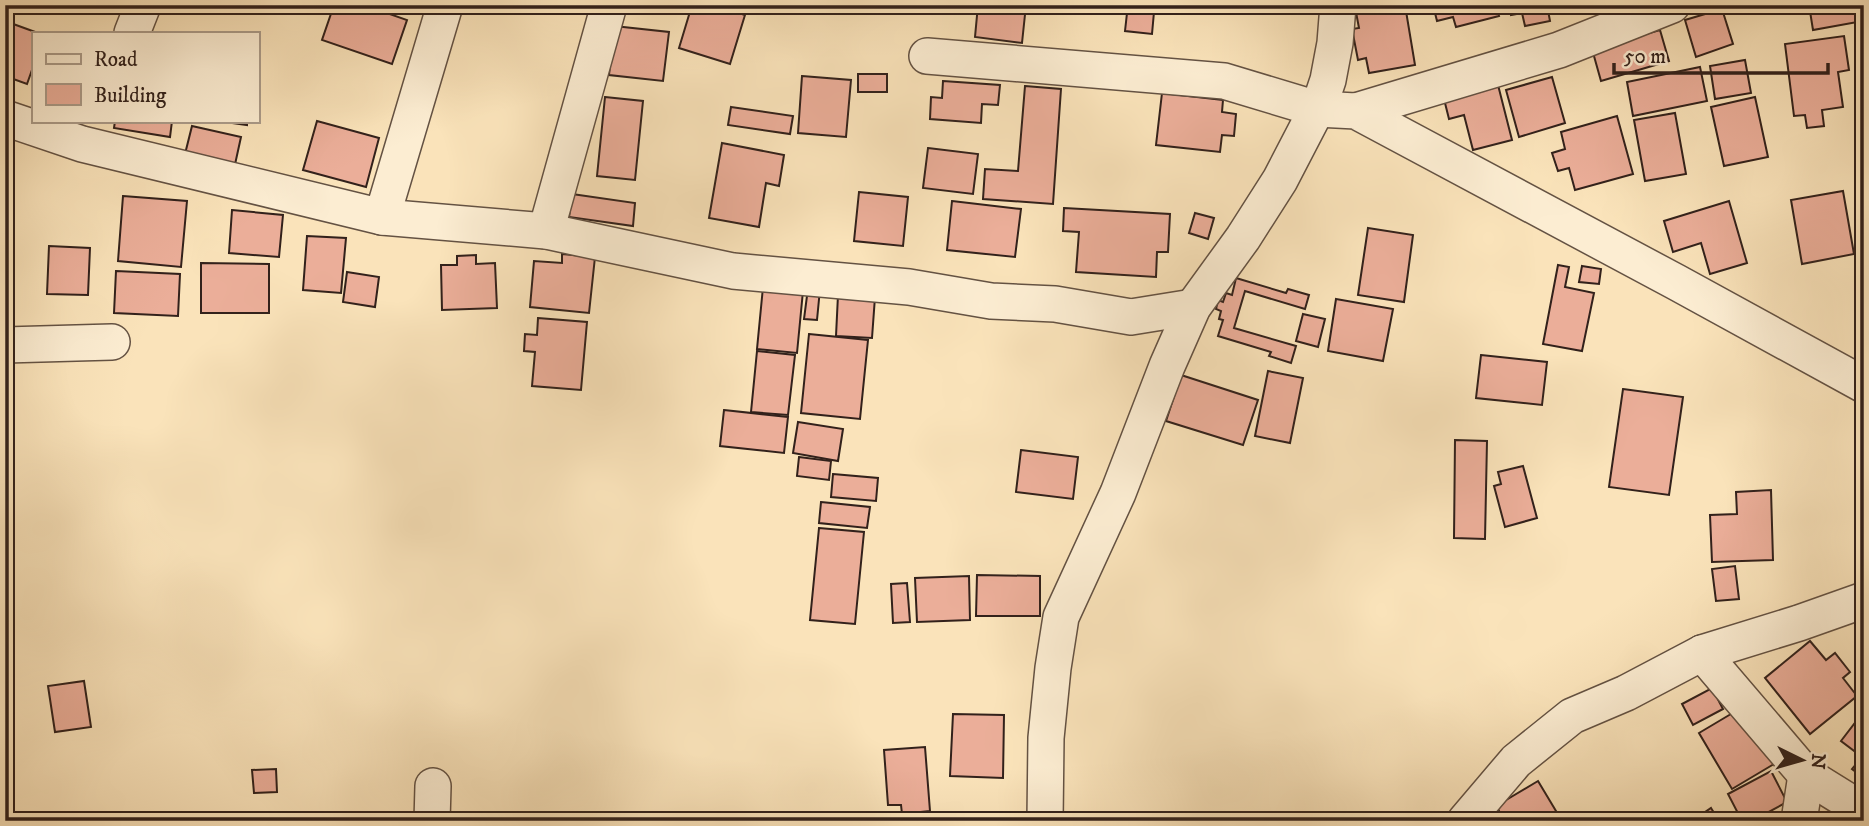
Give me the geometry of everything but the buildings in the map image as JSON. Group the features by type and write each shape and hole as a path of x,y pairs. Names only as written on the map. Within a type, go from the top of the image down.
{"street":[{"path":"132,32 143,5"},
{"path":"382,217 445,5"},
{"path":"546,230 609,5"},
{"path":"1045,821 1046,738 1061,617 1118,493 1193,307 1243,238 1272,192 1321,101 1335,43 1338,5"},
{"path":"927,56 1224,80 1317,109 1356,111 1559,50 1672,5"},
{"path":"1356,111 1864,385"},
{"path":"5,118 88,132 382,217 546,230 733,271 909,287 991,301 1055,304 1131,317 1193,307"},
{"path":"1131,317 1167,366"},
{"path":"5,345 111,342"},
{"path":"1465,821 1516,761 1572,716 1626,693 1702,653 1864,600"},
{"path":"1702,653 1806,775 1864,811"},
{"path":"1799,821 1806,775"},
{"path":"432,821 433,786"}]}
